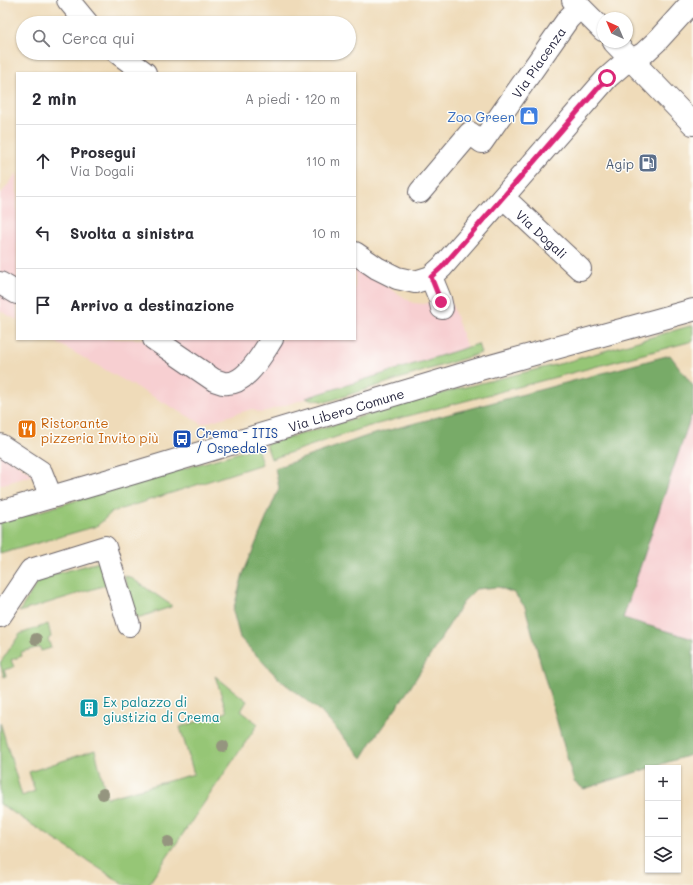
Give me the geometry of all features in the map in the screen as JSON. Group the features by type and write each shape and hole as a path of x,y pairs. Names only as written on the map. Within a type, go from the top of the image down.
{"street":[{"path":"68,0 81,16"},
{"path":"356,254 377,268 397,278 415,282 431,277 442,267 504,198 607,78 622,65 643,54 657,41 693,1"},
{"name":"Via Piacenza","path":"420,192 470,133 482,142 577,4 597,24"},
{"path":"620,48 693,124"},
{"path":"128,60 145,72"},
{"name":"Via Dogali","path":"504,198 580,269"},
{"path":"431,277 442,308"},
{"path":"0,283 16,292"},
{"name":"Via Libero Comune","path":"0,512 472,372 693,310"},
{"path":"155,340 214,380 224,383 237,381 249,372 263,343"},
{"path":"0,446 41,472 50,497"},
{"path":"0,616 31,570 105,547 129,625"}],"shaded area":[{"path":"16,174 16,319 0,311 0,195"},
{"path":"356,267 413,303 424,304 449,296 467,348 260,413 252,409 202,424 52,340 356,340"},
{"path":"691,416 693,416 693,639 623,618 657,511"},
{"path":"0,453 34,475 0,485"}],"green space":[{"path":"693,325 693,341 366,427 271,459 266,444 461,388 563,363"},
{"path":"478,344 481,353 326,402 306,398"},
{"path":"670,355 693,386 693,416 691,416 623,618 693,639 693,754 659,765 645,765 645,769 584,789 574,782 525,607 514,593 498,587 476,589 464,601 410,688 362,758 321,712 279,679 240,638 233,611 243,574 279,488 275,468 367,436"},
{"path":"257,447 262,464 112,512 97,526 0,554 0,523"},
{"path":"99,562 106,585 19,612 40,578"},
{"path":"124,576 130,577 171,605 171,607 137,618"},
{"path":"48,624 51,637 48,639 51,648 41,651 40,647 21,652 22,656 11,660 14,667 4,670 6,676 4,677 0,663 20,634"},
{"path":"215,676 247,701 241,711 258,724 148,885 125,885 0,804 0,722 22,796 35,791 29,772 95,750 107,798 194,774 180,727 227,712"}],"place":[{"name":"Zoo Green","path":"529,116"},
{"name":"Agip","path":"648,163"},
{"name":"Ristorante pizzeria Invito più","path":"27,429"},
{"name":"Crema - ITIS / Ospedale","path":"182,439"},
{"name":"Ex palazzo di giustizia di Crema","path":"89,708"}],"route":[{"path":"441,302 431,277 442,267 504,198 607,78"}]}
